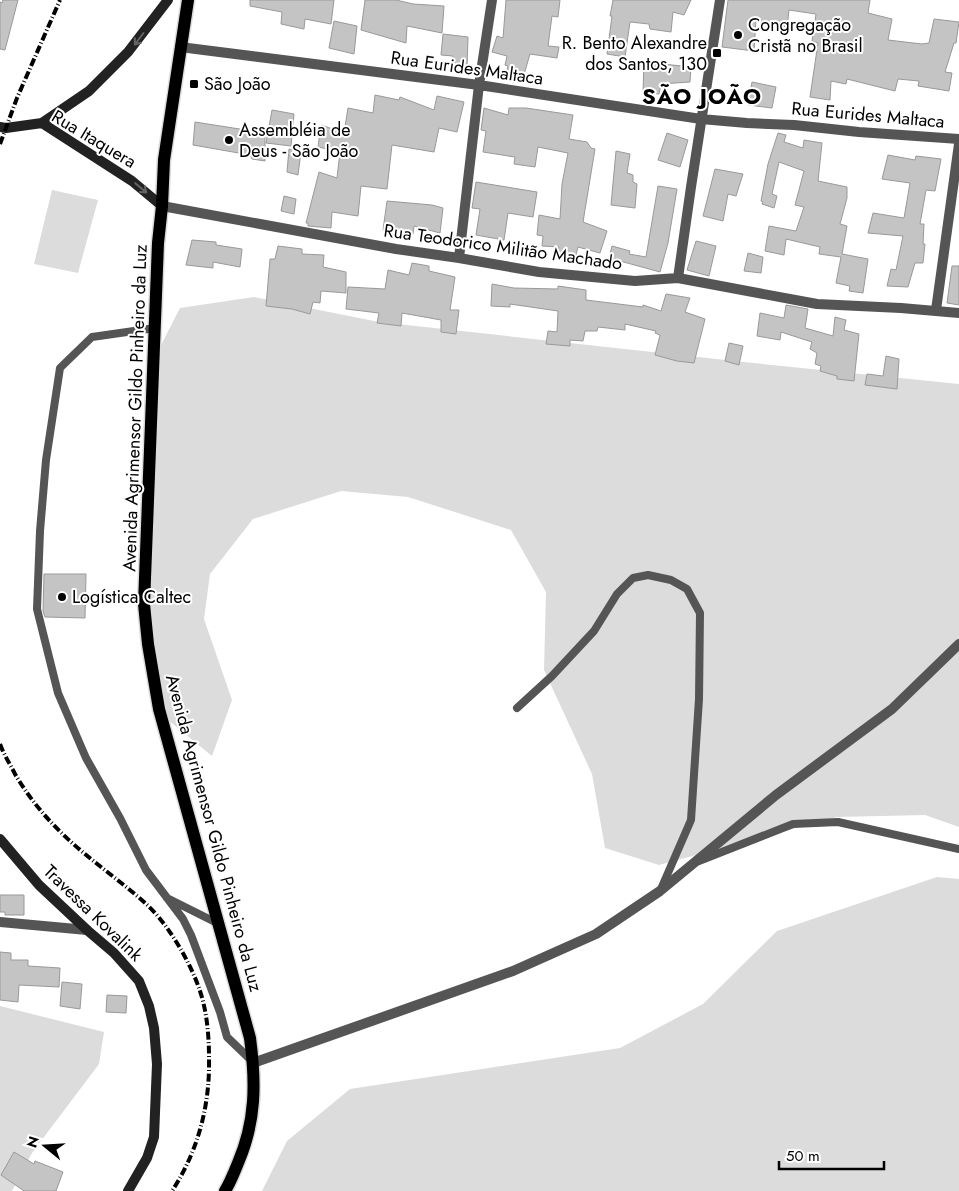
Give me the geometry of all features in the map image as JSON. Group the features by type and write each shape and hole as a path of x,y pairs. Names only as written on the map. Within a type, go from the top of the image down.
{"main road":[{"name":"Avenida Agrimensor Gildo Pinheiro da Luz","path":"188,0 164,160 158,243 144,604 148,644 159,709 250,1038 253,1063 254,1105 246,1143 225,1191"}],"street":[{"path":"42,123 89,91 128,52 168,0"},
{"path":"459,258 479,85 492,0"},
{"path":"678,278 720,0"},
{"name":"Rua Eurides Maltaca","path":"180,47 479,85 701,119 959,139"},
{"name":"Rua Itaquera","path":"0,127 6,128 42,123 132,181 162,206"},
{"path":"936,310 959,144"},
{"name":"Rua Teodorico Militão Machado","path":"162,206 396,249 539,272 635,281 678,278 817,304 936,310 959,313"},
{"path":"253,1063 513,971 596,934 660,891 776,795 892,709 959,644"},
{"name":"Travessa Kovalink","path":"0,839 39,886 114,953 139,981 149,1006 154,1028 157,1064 154,1136 147,1158 128,1191"},
{"path":"0,922 87,930"}],"lane":[{"path":"155,328 92,337 60,368 46,468 40,531 37,609 58,693 86,758 120,818 146,870 183,919 191,935 228,1037 253,1063"},
{"path":"517,708 552,676 594,631 617,594 633,578 648,575 656,576 672,580 687,589 700,613 699,699 691,820 660,891"},
{"path":"695,863 793,824 838,822 959,849"},
{"path":"165,897 219,924"}],"shaded area":[{"path":"52,190 98,200 78,273 34,264"},
{"path":"254,297 379,322 959,384 959,827 925,815 837,817 659,865 605,848 592,774 544,670 546,592 511,530 408,497 341,491 253,519 210,574 204,619 232,700 212,756 162,715 149,640 158,351 180,308"},
{"path":"937,877 959,879 959,1191 262,1191 287,1141 350,1089 620,1048 703,1004 777,931"},
{"path":"0,1006 104,1032 99,1064 32,1153 12,1191 0,1191"}],"building":[{"path":"3,0 18,0 5,50 0,49 0,2 2,3"},
{"path":"250,0 334,0 331,24 305,19 304,29 281,24 282,12 250,6"},
{"path":"365,0 396,0 413,4 444,6 442,33 407,26 406,43 361,30"},
{"path":"506,0 560,0 558,17 552,16 548,46 559,47 557,58 530,54 523,78 506,74 508,66 505,65 507,56 492,52 497,36 503,38"},
{"path":"613,0 691,0 684,15 673,12 671,32 650,29 649,24 630,22 625,57 607,54"},
{"path":"728,0 870,0 868,13 892,19 888,40 922,44 929,43 934,19 959,22 956,43 954,43 945,72 952,73 949,91 918,86 919,81 898,79 895,91 847,79 846,84 831,81 830,100 810,97 818,43 812,41 816,14 789,10 787,27 756,20 754,51 722,47"},
{"path":"334,21 357,26 354,54 329,48"},
{"path":"443,34 468,37 467,68 454,67 453,56 441,55"},
{"path":"644,62 691,67 690,82 661,84 659,94 643,92"},
{"path":"752,82 776,87 772,108 748,105"},
{"path":"375,95 399,100 400,97 434,110 437,96 464,102 457,132 439,128 434,152 392,145 387,189 361,186 358,216 332,212 331,228 308,226 308,223 306,223 319,172 337,178 340,152 318,147 321,125 344,133 348,108 373,113"},
{"path":"484,108 508,115 509,108 526,108 573,115 569,139 587,142 591,148 595,149 583,222 607,231 600,253 578,247 575,259 557,254 559,247 542,246 543,236 537,235 539,215 560,219 562,184 568,153 538,147 535,167 514,164 515,157 483,152 486,131 481,130"},
{"path":"272,110 294,114 291,146 266,143"},
{"name":"Assembléia de Deus - São João","path":"195,122 265,133 265,161 252,159 250,155 193,145"},
{"path":"667,133 688,140 680,167 658,160"},
{"path":"778,133 786,135 784,142 803,148 804,140 822,143 818,181 847,187 847,198 840,224 847,226 842,254 868,259 863,293 849,291 850,286 836,283 841,257 819,254 820,247 786,239 784,255 765,251 769,226 796,231 804,207 795,205 804,171 779,162 772,194 777,196 774,208 762,204 768,164"},
{"path":"289,149 301,152 298,175 287,172"},
{"path":"616,151 630,154 627,173 633,175 633,182 637,184 635,208 611,205"},
{"path":"888,155 915,160 916,156 941,159 935,191 926,190 920,224 924,224 923,244 925,244 923,263 915,263 908,287 887,286 891,269 896,270 903,236 868,233 873,213 904,218 910,183 882,179"},
{"path":"715,169 743,174 736,196 728,194 723,221 703,216"},
{"path":"476,182 537,192 533,217 508,213 504,240 476,235 480,209 472,208"},
{"path":"658,186 677,189 668,243 660,272 609,258 612,246 630,251 629,254 646,257"},
{"path":"284,196 296,199 294,214 281,211"},
{"path":"387,201 432,205 443,208 440,233 414,226 413,234 383,230"},
{"path":"192,240 216,242 216,245 242,249 240,267 213,262 213,268 186,265"},
{"path":"696,241 716,246 709,276 687,270"},
{"path":"278,246 302,249 302,254 324,255 323,267 346,272 346,293 321,291 320,303 313,302 310,314 292,309 266,306 270,259 275,259"},
{"path":"748,253 763,257 761,273 744,271"},
{"path":"412,263 429,266 429,271 455,277 450,310 459,310 456,334 441,332 441,320 402,313 401,326 377,323 379,313 346,309 348,287 385,289 388,270 409,275"},
{"path":"952,266 959,266 959,305 947,303"},
{"path":"492,284 514,288 558,289 558,286 586,290 586,300 643,307 643,305 661,311 666,294 690,298 685,312 705,319 694,363 655,355 660,335 655,333 656,331 625,324 625,330 598,327 597,331 585,331 583,341 570,340 570,346 546,344 548,331 557,332 558,311 510,304 510,307 491,306"},
{"path":"786,305 808,309 805,328 833,336 835,317 846,320 844,330 859,334 854,381 837,379 837,376 820,371 821,366 815,364 817,353 810,349 812,342 781,332 780,340 757,336 760,313 784,318"},
{"path":"729,343 743,346 739,365 725,361"},
{"path":"886,356 899,359 897,389 865,385 867,374 883,376"},
{"path":"44,574 86,574 85,618 45,617 43,611"},
{"path":"0,895 24,895 24,915 5,915 5,912 0,912"},
{"path":"0,952 11,953 11,960 28,960 28,966 60,968 59,987 19,985 18,1002 0,1000"},
{"path":"62,982 82,984 80,1009 60,1006"},
{"path":"107,995 127,996 126,1013 106,1012"},
{"path":"14,1152 34,1164 35,1161 63,1172 56,1191 24,1191 1,1175"}],"railway":[{"path":"0,144 17,98 60,0"},
{"path":"0,744 15,774 46,817 92,860 153,910 177,943 196,979 204,1007 208,1033 209,1076 201,1127 189,1160 172,1191"}],"place":[{"name":"Congregação Cristã no Brasil","path":"738,35"},
{"name":"R. Bento Alexandre dos Santos, 130","path":"717,53"},
{"name":"São João","path":"194,84"},
{"name":"Assembléia de Deus - São João","path":"229,140"},
{"name":"Logística Caltec","path":"62,597"}],"district":[{"name":"SÃO JOÃO","path":"702,96"}]}
